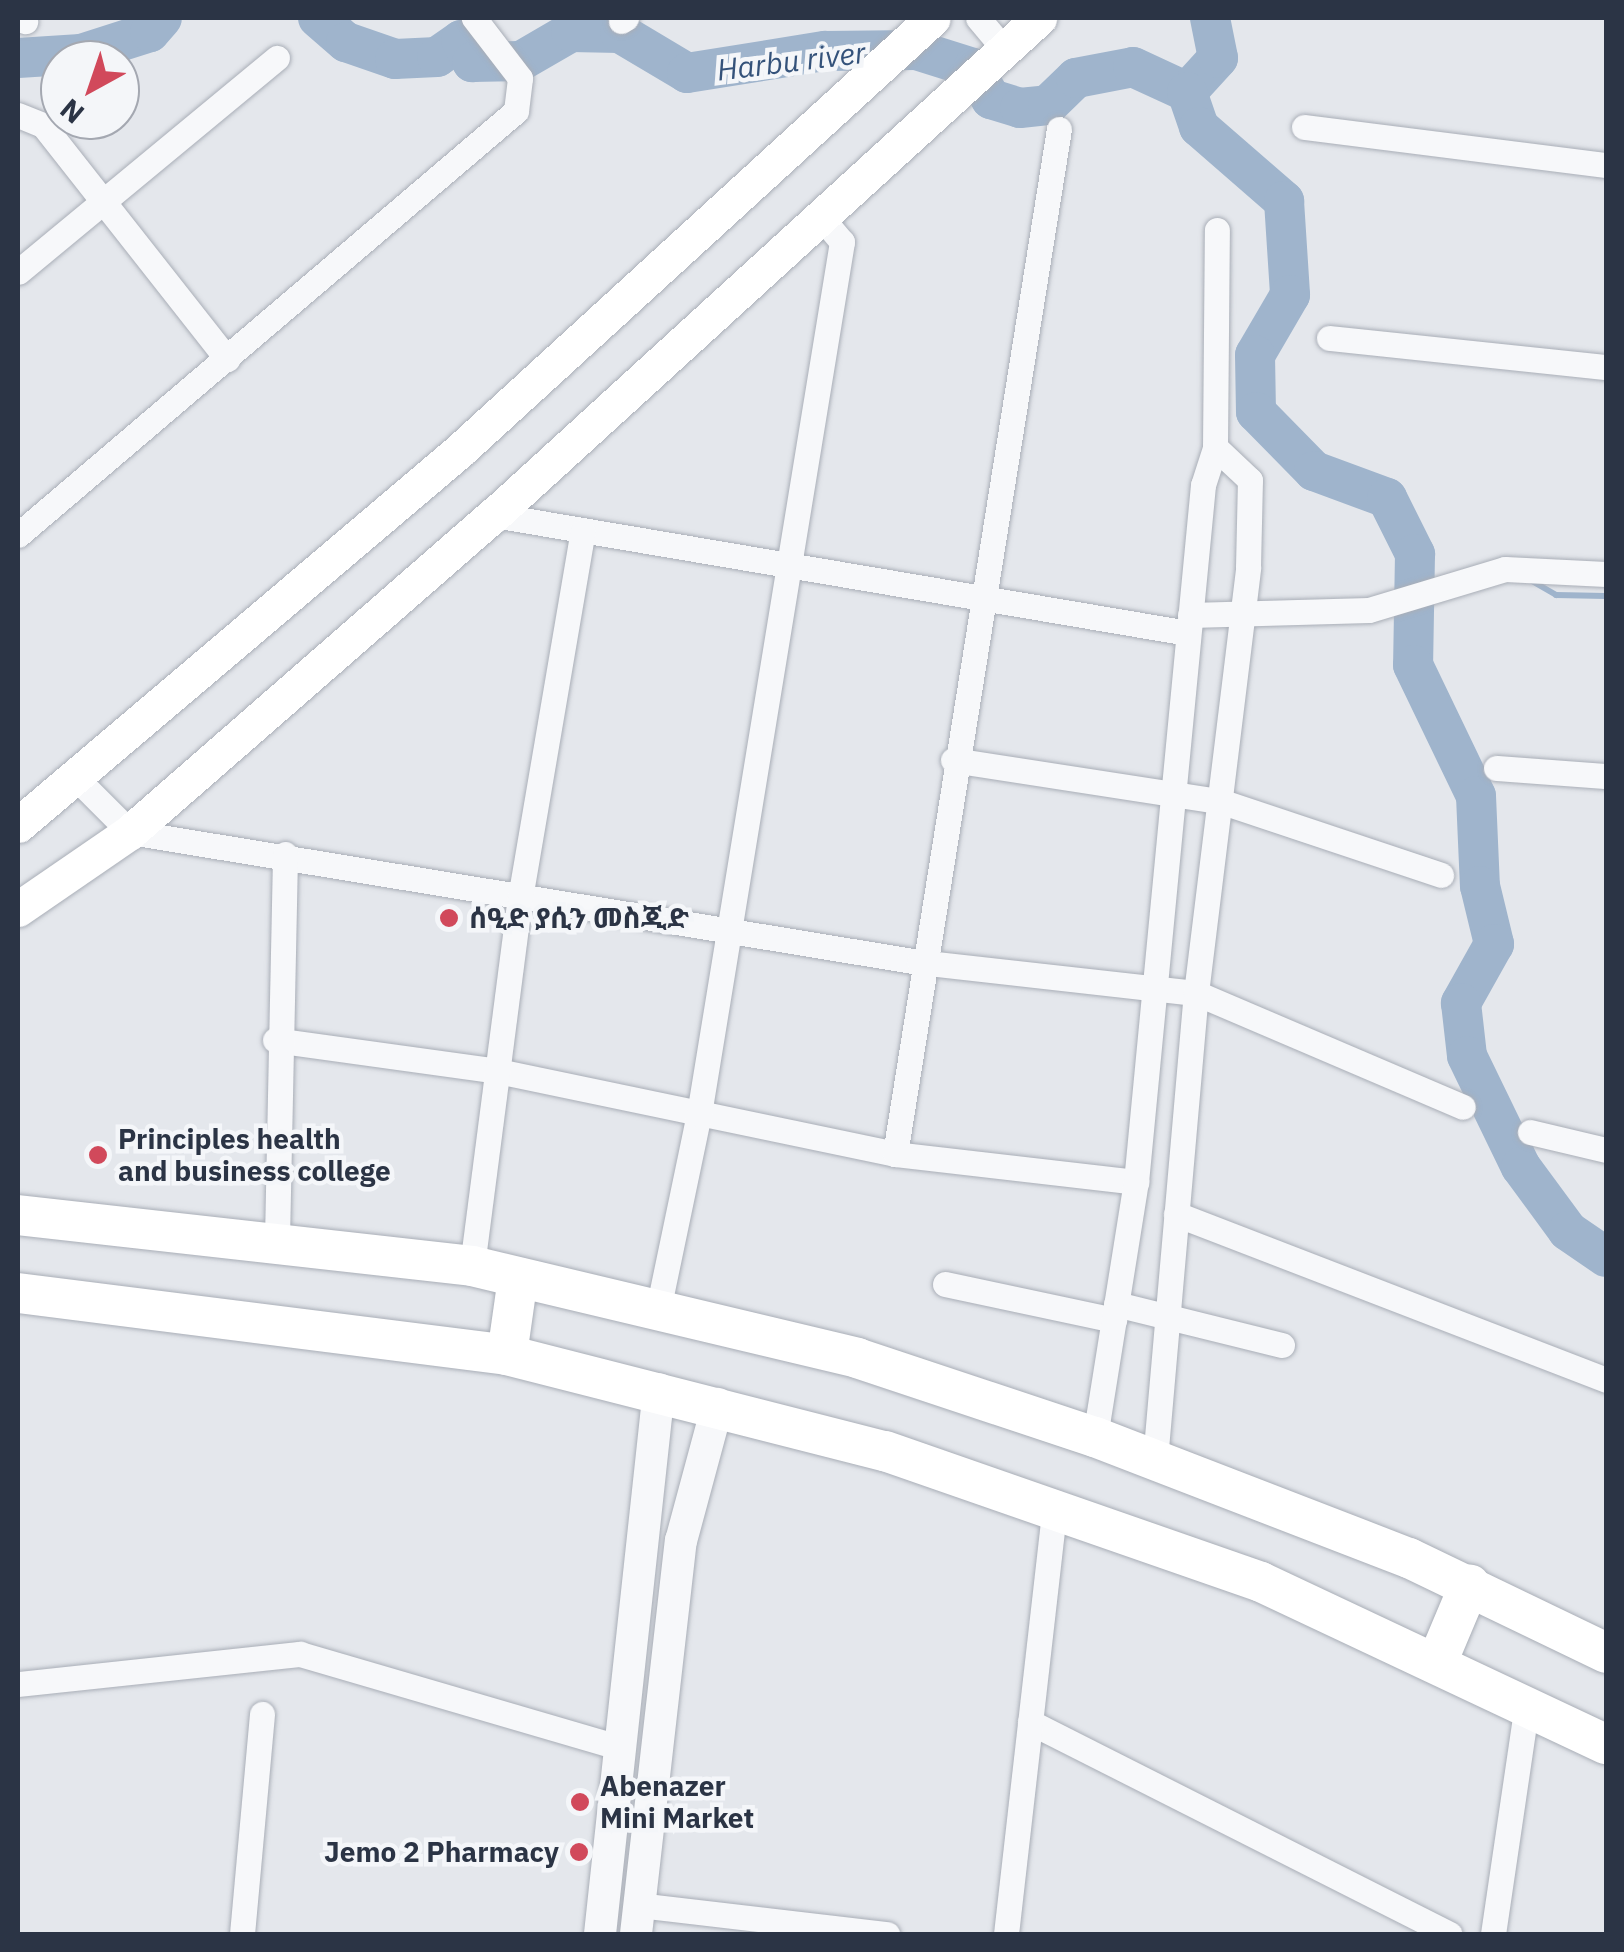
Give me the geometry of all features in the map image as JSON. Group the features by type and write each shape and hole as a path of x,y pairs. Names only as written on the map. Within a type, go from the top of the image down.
{"main road":[{"path":"21,817 80,782 933,18"},
{"path":"18,909 130,832 494,515 1040,18"},
{"path":"18,1214 277,1238 472,1266 659,1305 1095,1436 1470,1584 1606,1653"},
{"path":"507,1355 518,1278"},
{"path":"18,1294 507,1355 718,1404 1055,1503 1438,1660 1606,1744"},
{"path":"1438,1660 1470,1584"}],"street":[{"path":"18,535 516,111 520,78 474,18"},
{"path":"978,18 1004,49"},
{"path":"18,272 276,58"},
{"path":"18,115 43,125 227,359"},
{"path":"1304,127 1606,166"},
{"path":"895,1154 919,962 1059,130"},
{"path":"659,1305 699,1114 786,564 842,242 821,217"},
{"path":"1095,1436 1136,1182 1205,468 1215,447 1217,230"},
{"path":"1330,338 1606,367"},
{"path":"1155,1460 1196,993 1243,614 1250,480 1215,447"},
{"path":"494,515 982,601 1189,624 1243,614 1416,597 1505,569 1606,574"},
{"path":"472,1266 520,898 583,531"},
{"path":"953,760 1222,802 1441,875"},
{"path":"1496,768 1606,776"},
{"path":"80,782 130,832 285,854 520,898 727,924 919,962 1158,985 1196,993 1463,1106"},
{"path":"277,1238 275,1040 285,854"},
{"path":"275,1040 498,1071 895,1154 1136,1182"},
{"path":"1530,1132 1606,1150"},
{"path":"1176,1214 1606,1380"},
{"path":"945,1284 1115,1312 1168,1313 1282,1345"},
{"path":"600,1934 659,1388"},
{"path":"718,1404 681,1541 637,1920 887,1934"},
{"path":"1006,1934 1055,1503"},
{"path":"18,1684 300,1654 621,1748"},
{"path":"1493,1934 1527,1703"},
{"path":"242,1934 262,1714"},
{"path":"1030,1722 1448,1934"},
{"path":"608,1860 644,1863"}],"waterway":[{"name":"Harbu river","path":"18,58 81,54 150,32 162,18"},
{"name":"Harbu river","path":"318,18 346,42 395,59 437,57 461,40 472,62 521,61 571,32 620,33 687,73 825,51 916,50 973,68 991,99 1020,108 1048,105 1076,78 1133,67 1187,92 1218,58 1210,18"},
{"path":"1187,92 1199,127 1284,201 1290,295 1255,355 1256,412 1314,471 1387,498 1415,554 1413,665 1476,796 1480,886 1494,944 1461,1003 1467,1056 1521,1167 1568,1231 1606,1257"},
{"path":"1532,581 1556,595 1606,596"}],"place":[{"name":"ሰዒድ ያሲን መስጂድ","path":"449,918"},
{"name":"Principles health and business college","path":"98,1155"},
{"name":"Abenazer Mini Market","path":"580,1802"},
{"name":"Jemo 2 Pharmacy","path":"579,1852"}]}
